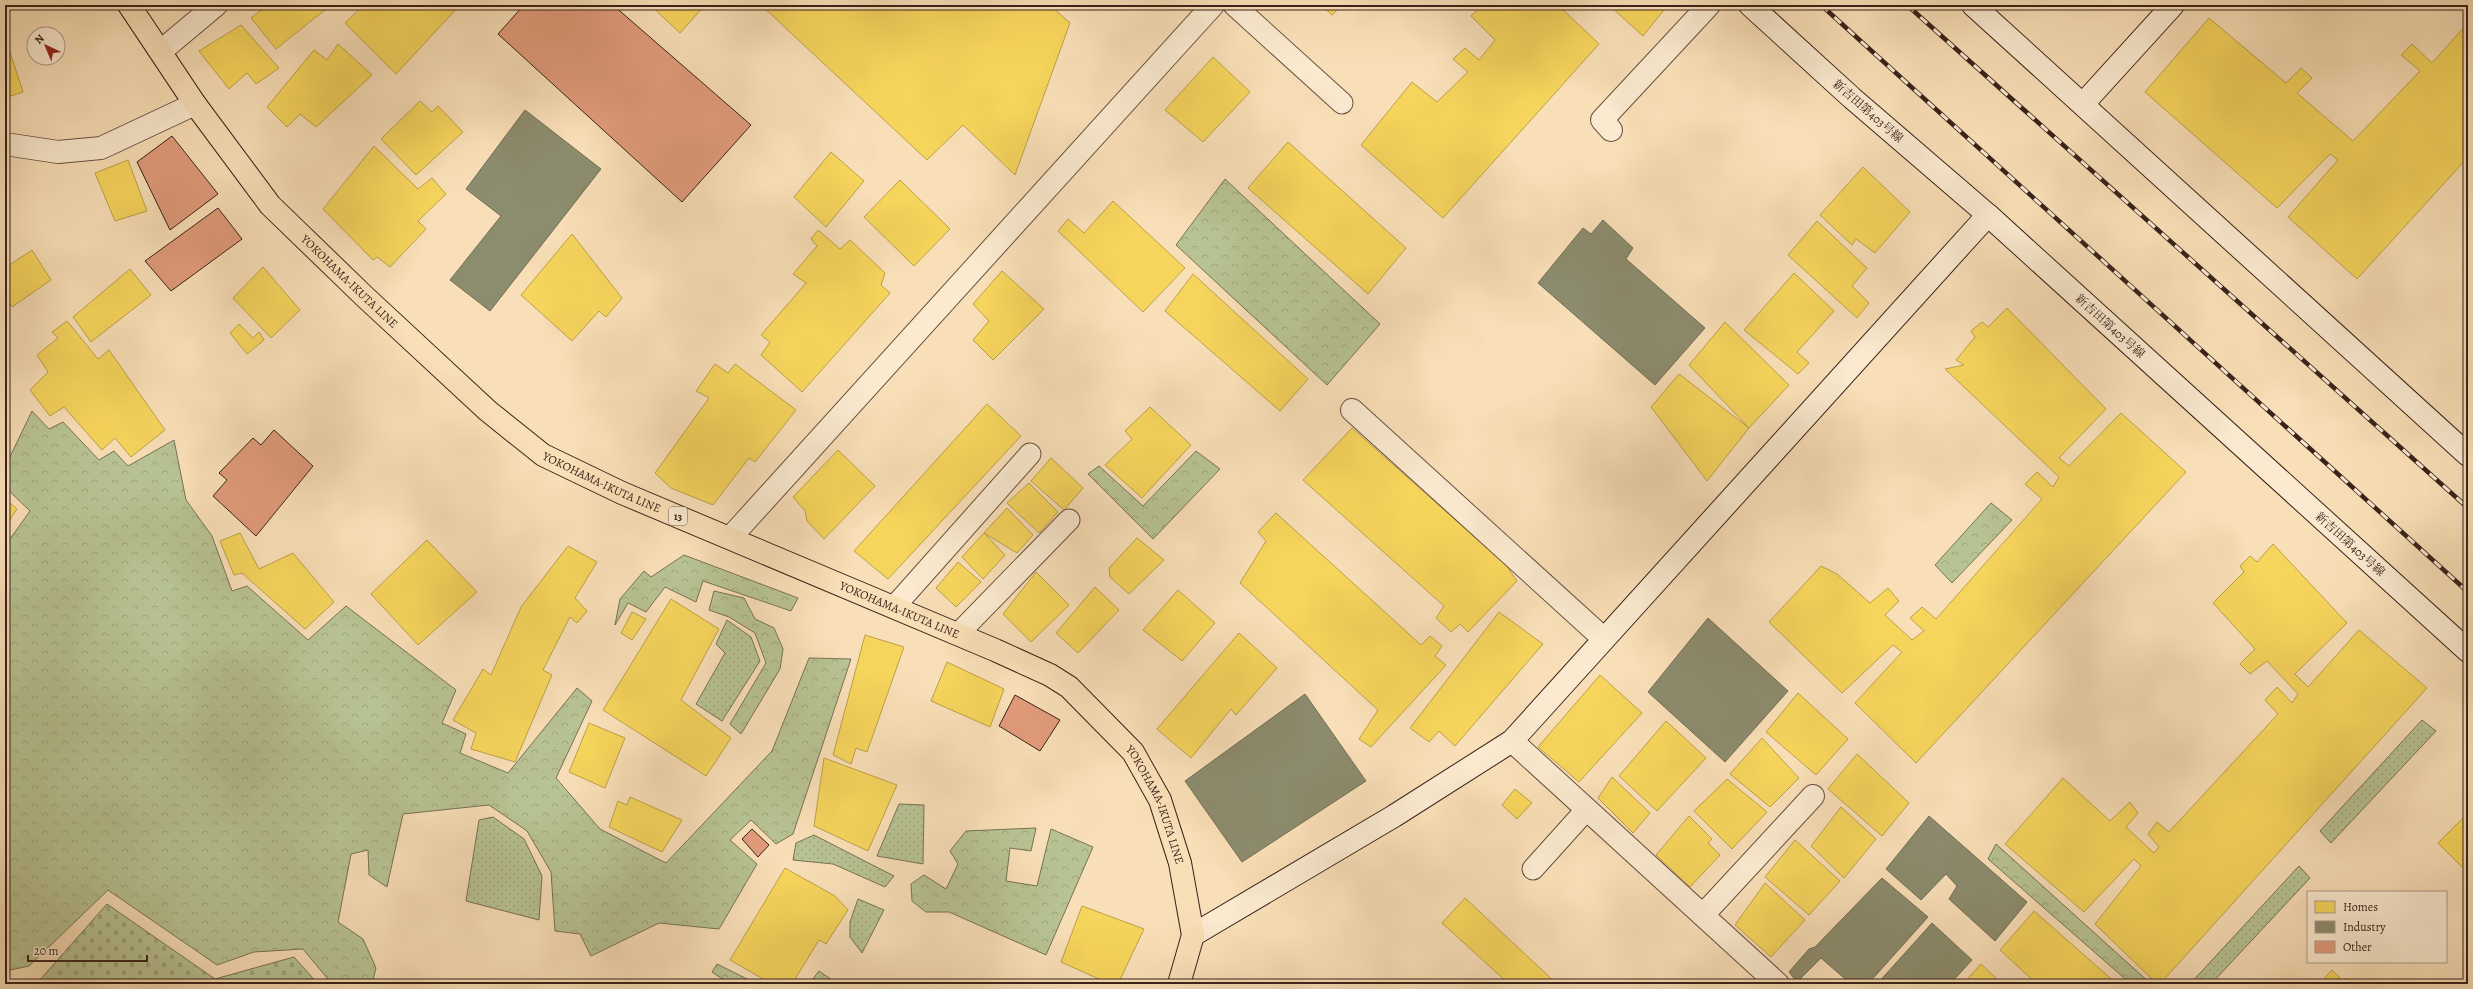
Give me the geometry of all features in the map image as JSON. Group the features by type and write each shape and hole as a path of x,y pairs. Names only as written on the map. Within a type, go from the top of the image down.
{"main road":[{"name":"YOKOHAMA-IKUTA LINE","path":"129,5 195,104 270,205 364,296 488,411 544,455 622,493 958,634 1050,675 1069,688 1133,752 1160,800 1180,863 1193,935 1179,984"}],"street":[{"path":"161,51 216,5"},
{"path":"730,538 1213,5"},
{"path":"1611,130 1602,120 1709,5"},
{"name":"新吉田第403号線","path":"1750,5 1852,98 1988,215 2468,651"},
{"path":"1973,5 2468,455"},
{"path":"2083,104 2173,5"},
{"path":"5,144 58,152 101,148 195,104"},
{"path":"1193,935 1394,816 1512,741 1988,215"},
{"path":"1352,410 1604,640"},
{"path":"1512,741 1778,984"},
{"path":"1703,915 1813,796"}],"lane":[{"path":"1234,5 1342,103"},
{"path":"894,607 1030,454"},
{"path":"958,634 1068,520"},
{"path":"1533,869 1587,809"}],"green space":[{"path":"1225,179 1380,324 1327,385 1176,245"},
{"path":"32,411 49,429 63,422 99,460 114,451 128,466 174,440 186,500 212,536 232,591 247,586 308,640 346,606 456,690 442,723 466,734 460,753 508,773 577,688 592,701 556,778 600,829 666,863 772,751 809,658 851,659 793,834 776,844 751,820 730,840 757,864 719,929 659,923 591,956 580,934 555,931 551,872 527,831 489,805 403,814 387,887 369,875 368,850 351,854 338,922 363,939 376,968 372,984 332,984 303,949 254,952 217,965 108,890 29,966 5,971 5,546 30,511 5,487 5,467"},
{"path":"1196,451 1220,469 1153,539 1088,474 1099,466 1143,506"},
{"path":"1991,503 2012,520 1952,583 1935,565"},
{"path":"684,555 798,598 791,611 703,581 696,602 665,587 646,612 628,603 615,625 620,599 644,571 651,577"},
{"path":"714,591 744,598 755,619 774,628 783,649 780,669 741,734 730,724 766,663 755,633 729,617 709,610"},
{"path":"727,620 751,637 760,661 722,721 696,704 725,653 716,644"},
{"path":"2422,720 2436,731 2331,843 2320,831"},
{"path":"899,804 924,805 923,864 877,856"},
{"path":"493,817 524,839 542,876 539,920 466,901 479,820"},
{"path":"1036,828 1031,851 1010,848 1006,881 1037,886 1051,829 1093,847 1046,955 949,912 926,912 912,901 911,884 924,875 946,889 958,864 950,851 966,831"},
{"path":"814,835 894,876 885,887 833,864 793,860 796,843"},
{"path":"1996,844 2151,984 2131,984 1988,859"},
{"path":"2299,866 2310,878 2211,984 2190,984"},
{"path":"858,899 884,910 862,953 850,937 850,922"},
{"path":"107,904 215,979 294,957 318,984 20,984 39,981"},
{"path":"717,964 757,984 730,984 712,972"},
{"path":"819,971 838,984 809,984"}],"building: Homes":[{"path":"267,5 331,5 276,49 251,18"},
{"path":"364,5 460,5 396,74 345,23"},
{"path":"650,5 705,5 680,33"},
{"path":"761,5 1050,5 1070,23 1015,175 963,125 927,160"},
{"path":"1321,5 1342,5 1332,15"},
{"path":"1482,5 1558,5 1599,44 1443,218 1361,145 1412,82 1437,102 1468,72 1453,59 1465,48 1479,60 1495,40 1471,16"},
{"path":"1609,5 1668,5 1643,36"},
{"path":"2209,18 2286,83 2301,68 2312,78 2297,93 2353,141 2420,71 2401,55 2412,44 2432,63 2468,23 2468,157 2357,279 2288,217 2338,160 2330,154 2277,208 2145,92"},
{"path":"241,25 279,68 256,84 247,73 229,89 199,51"},
{"path":"5,37 23,92 5,98"},
{"path":"338,44 372,75 316,127 300,114 287,127 267,107 314,50 327,60"},
{"path":"1213,57 1250,92 1203,142 1165,110"},
{"path":"420,101 432,112 438,106 463,132 416,175 381,139"},
{"path":"1288,142 1406,248 1368,294 1248,188"},
{"path":"374,146 418,189 432,178 446,194 418,221 426,229 390,267 377,257 373,260 323,209"},
{"path":"831,152 864,181 826,227 794,197"},
{"path":"128,160 147,211 115,221 95,173"},
{"path":"1863,167 1910,212 1875,253 1856,239 1852,245 1820,215"},
{"path":"900,180 950,229 914,266 864,217"},
{"path":"1113,201 1185,268 1143,312 1058,231 1068,219 1084,233"},
{"path":"1817,221 1867,268 1852,286 1869,303 1857,318 1788,255"},
{"path":"818,230 840,249 850,240 885,273 881,285 890,293 802,392 761,355 770,342 761,335 806,283 793,274 817,246 811,239"},
{"path":"572,234 622,298 606,317 599,311 572,341 521,295"},
{"path":"32,250 51,280 12,307 5,296 5,268"},
{"path":"263,267 300,310 271,338 233,298"},
{"path":"130,269 151,295 91,342 73,317"},
{"path":"1002,271 1044,309 993,360 973,340 989,321 973,304"},
{"path":"1794,273 1834,311 1797,352 1809,363 1798,374 1744,330"},
{"path":"1193,274 1308,379 1280,411 1165,311"},
{"path":"2007,308 2106,409 2059,458 2069,466 2121,413 2186,472 1916,763 1855,703 1902,652 1893,645 1842,693 1769,622 1821,566 1837,574 1870,603 1888,588 1899,601 1885,615 1912,640 1924,631 1910,618 1922,607 1936,619 2042,499 2025,484 2037,472 2053,487 2059,477 1945,369 1964,365 1956,360 1975,337 1971,331 1982,322 1988,327"},
{"path":"67,321 98,359 109,350 165,430 131,457 115,438 102,450 64,407 50,416 30,390 48,372 37,355 58,338 52,332"},
{"path":"1725,322 1789,385 1749,428 1689,365"},
{"path":"239,324 253,338 259,332 264,340 247,354 230,333"},
{"path":"715,364 728,373 735,364 796,410 755,462 749,458 713,505 671,488 655,473 709,398 696,391"},
{"path":"1679,374 1749,428 1707,481 1651,407"},
{"path":"987,404 1021,436 888,579 854,551"},
{"path":"1150,407 1191,445 1142,498 1105,465 1132,439 1125,431"},
{"path":"1352,428 1506,565 1517,581 1468,632 1460,624 1451,632 1436,618 1444,606 1303,480"},
{"path":"838,450 875,486 824,539 807,521 805,511 793,497"},
{"path":"1051,458 1083,488 1064,510 1031,481"},
{"path":"1029,483 1058,512 1039,533 1007,503"},
{"path":"5,499 17,509 5,527"},
{"path":"1007,508 1033,535 1017,553 984,533"},
{"path":"1276,513 1421,645 1430,636 1442,646 1435,656 1446,665 1371,747 1359,739 1378,710 1240,583 1266,541 1258,532"},
{"path":"240,533 259,569 293,553 334,602 305,629 242,573 234,575 220,541"},
{"path":"984,533 1005,555 983,579 962,557"},
{"path":"1137,538 1164,560 1129,594 1110,577 1109,568"},
{"path":"427,540 477,592 418,645 371,594"},
{"path":"2273,544 2347,623 2295,674 2308,687 2359,630 2427,688 2160,984 2157,984 2095,924 2141,866 2134,859 2084,912 2005,844 2063,778 2110,821 2130,802 2138,813 2126,827 2154,853 2159,847 2148,834 2157,822 2169,832 2278,714 2265,700 2277,687 2292,703 2298,694 2267,661 2250,674 2240,664 2255,649 2213,603 2244,572 2240,566 2250,556 2257,562"},
{"path":"568,546 597,562 575,598 587,611 577,623 570,617 543,670 552,675 515,762 471,749 476,733 453,720 483,669 491,675 521,607"},
{"path":"958,562 981,582 956,607 936,588"},
{"path":"1036,572 1069,605 1031,642 1003,614"},
{"path":"1095,587 1119,610 1078,653 1056,633"},
{"path":"1178,590 1215,623 1182,661 1143,630"},
{"path":"671,599 719,629 681,700 731,738 706,776 603,710"},
{"path":"632,612 646,619 632,640 621,633"},
{"path":"1499,612 1543,644 1455,746 1439,731 1429,742 1410,728"},
{"path":"1239,633 1277,668 1236,715 1231,709 1191,758 1157,729"},
{"path":"865,635 904,647 867,752 856,748 851,764 833,755"},
{"path":"947,662 1004,689 990,727 931,701"},
{"path":"1600,675 1642,713 1579,782 1538,747"},
{"path":"1798,693 1848,739 1816,775 1766,732"},
{"path":"1666,721 1706,758 1657,811 1619,776"},
{"path":"589,723 625,738 605,788 569,772"},
{"path":"1762,738 1799,778 1770,807 1730,774"},
{"path":"1857,754 1909,803 1882,836 1828,789"},
{"path":"824,758 897,785 868,851 814,826"},
{"path":"1612,777 1650,813 1633,833 1598,798"},
{"path":"1727,779 1767,812 1732,849 1694,811"},
{"path":"1515,789 1532,803 1517,819 1502,805"},
{"path":"630,797 682,820 662,852 609,827 618,801 627,805"},
{"path":"1841,807 1876,839 1844,878 1811,846"},
{"path":"2468,813 2468,873 2438,843"},
{"path":"1689,816 1712,839 1708,843 1720,855 1690,887 1656,855"},
{"path":"1795,840 1840,881 1809,915 1765,877"},
{"path":"785,868 835,896 848,910 826,944 819,940 792,984 772,984 730,960"},
{"path":"1765,883 1805,920 1771,957 1735,925"},
{"path":"1465,898 1557,984 1509,984 1442,923"},
{"path":"1082,906 1144,929 1118,984 1110,984 1061,962"},
{"path":"2034,911 2117,984 2037,984 2000,950"},
{"path":"1981,964 2002,984 1963,984"},
{"path":"2332,970 2343,981 2346,978 2353,984 2319,984"}],"building: Industry":[{"path":"525,110 601,169 490,311 450,280 501,216 466,189"},
{"path":"1603,220 1633,248 1626,259 1705,328 1655,385 1538,283 1583,228 1591,234"},
{"path":"1708,618 1788,691 1725,762 1648,692"},
{"path":"1305,694 1366,781 1242,862 1185,781"},
{"path":"1929,816 2027,902 1995,941 1949,899 1957,886 1946,874 1921,900 1886,869"},
{"path":"1882,878 1928,917 1868,984 1851,984 1821,958 1797,982 1789,972 1809,949 1815,947"},
{"path":"1932,923 1972,960 1950,984 1877,984"}],"building: Other":[{"path":"524,5 613,5 751,125 682,202 498,34"},
{"path":"172,136 218,194 170,230 137,162"},
{"path":"218,208 242,239 171,291 145,261"},
{"path":"274,430 313,466 256,536 213,496 227,480 219,473 253,438 261,445"},
{"path":"1015,695 1060,720 1040,751 999,726"},
{"path":"752,829 769,845 758,857 742,839"}],"railway":[{"path":"1821,5 2468,592"},
{"path":"1907,5 2468,508"}]}
